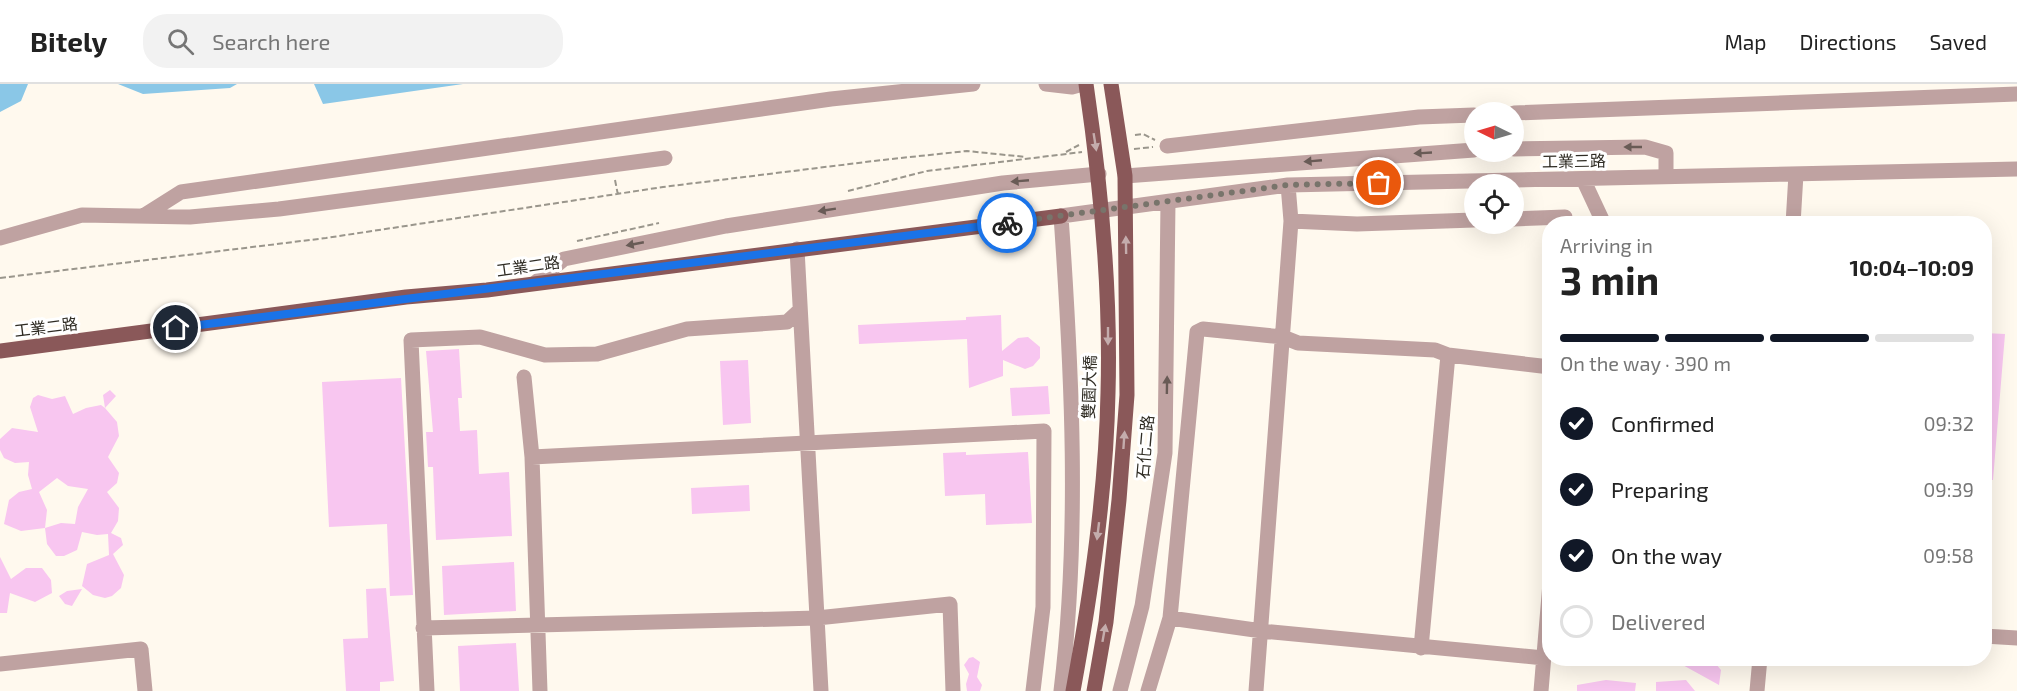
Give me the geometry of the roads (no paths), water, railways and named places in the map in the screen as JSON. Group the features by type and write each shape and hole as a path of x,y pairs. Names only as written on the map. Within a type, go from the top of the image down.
{"main road":[{"name":"雙園大橋","path":"1073,691 1098,529 1108,393 1107,283 1099,174 1084,84"},
{"path":"1094,691 1107,611 1127,396 1125,176 1111,84"},
{"name":"工業二路","path":"0,351 406,297 535,283 1061,216"}],"street":[{"path":"143,216 181,192 831,99 974,84"},
{"path":"1046,84 1072,87 1084,84"},
{"path":"1524,113 2017,94"},
{"path":"1167,146 1419,117 1464,115"},
{"path":"1524,149 1645,147 1666,153 1666,177"},
{"path":"1125,176 1464,151"},
{"path":"0,238 82,215 190,217 279,209 665,158"},
{"name":"工業三路","path":"1061,216 1288,185 2017,169"},
{"path":"535,283 564,259 714,229 1002,183 1099,174"},
{"path":"1793,216 1796,174"},
{"path":"1583,179 1600,216"},
{"path":"1256,691 1291,221 1288,185"},
{"name":"石化二路","path":"1120,691 1142,606 1165,453 1168,202"},
{"path":"1061,216 1072,383 1073,460 1072,550 1067,642 1061,691"},
{"path":"1524,219 1542,218"},
{"path":"1291,221 1357,224 1464,220"},
{"path":"797,249 821,691"},
{"path":"427,691 411,340 480,337 545,355 597,354 687,329 787,322 800,310"},
{"path":"1148,691 1170,618 1197,332 1203,329 1282,337 1298,343 1435,350 1448,355 1542,366"},
{"path":"1421,648 1448,355"},
{"path":"524,376 532,456 540,691"},
{"path":"532,456 1044,431 1043,607 1033,691"},
{"path":"423,628 817,618 950,604 953,691"},
{"path":"1170,618 1262,631 1542,658"},
{"path":"1992,636 2017,638"},
{"path":"0,664 141,649 145,691"},
{"path":"1541,691 1543,666"},
{"path":"1756,691 1759,666"}],"water":[{"path":"0,84 28,84 21,101 0,112"},
{"path":"118,84 237,84 230,88 143,94"},
{"path":"314,84 463,84 323,104"}]}
